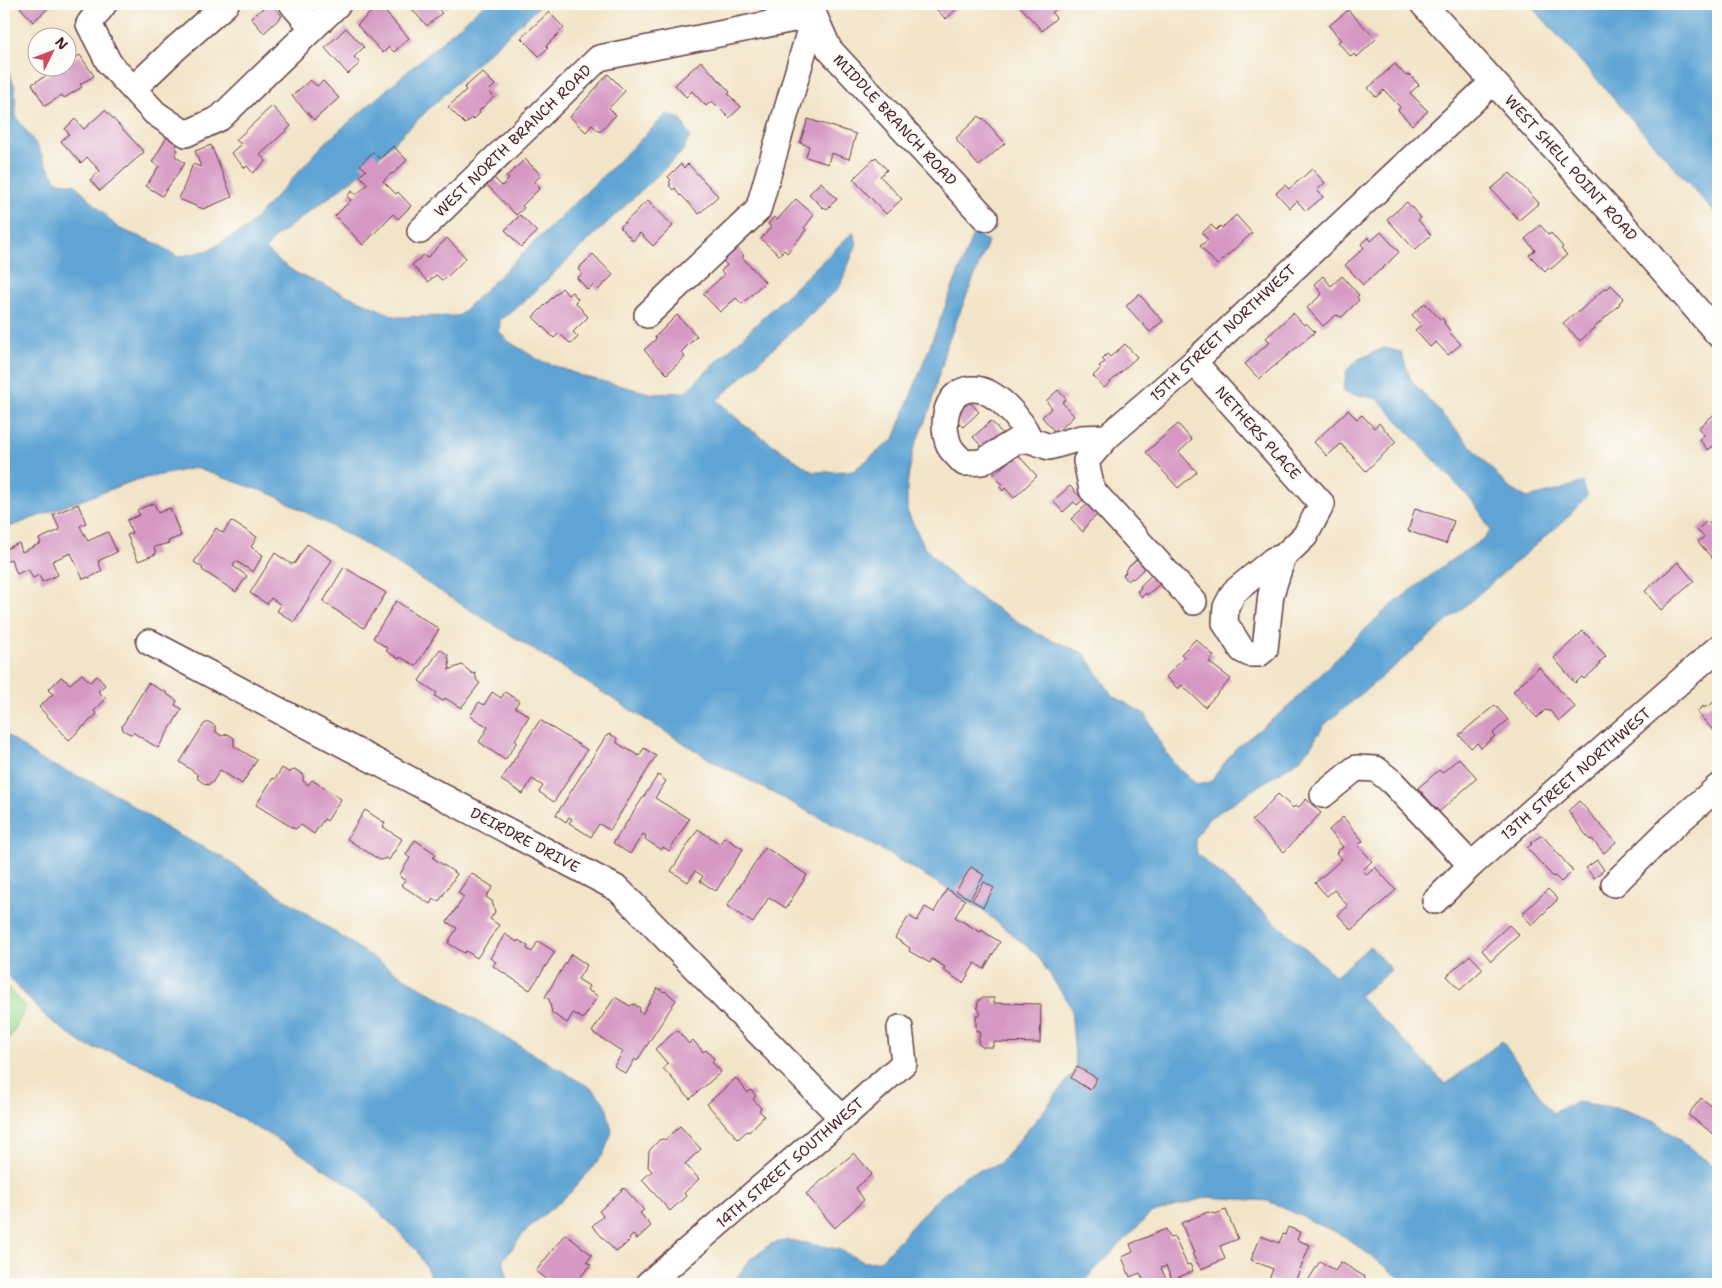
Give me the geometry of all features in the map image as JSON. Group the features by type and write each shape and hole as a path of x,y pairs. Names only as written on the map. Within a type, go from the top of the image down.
{"street":[{"path":"104,4 89,24 109,63 155,113 186,134 220,118 312,27 338,4"},
{"path":"133,89 174,49 226,4"},
{"path":"292,4 312,27"},
{"name":"WEST SHELL POINT ROAD","path":"1423,4 1716,327"},
{"path":"647,315 758,210 820,9"},
{"name":"MIDDLE BRANCH ROAD","path":"820,9 829,49 985,218"},
{"name":"WEST NORTH BRANCH ROAD","path":"420,231 599,58 820,9"},
{"name":"15TH STREET NORTHWEST","path":"1194,602 1092,490 1086,461 1108,437 1194,362 1493,82"},
{"name":"NETHERS PLACE","path":"1194,362 1322,504 1305,536 1283,556"},
{"path":"1030,440 1012,412 998,398 982,391 971,389 962,392 949,405 944,418 951,449 964,463 982,462 1016,441 1030,440 1048,447 1081,438 1108,437"},
{"name":"DEIRDRE DRIVE","path":"149,642 618,889 842,1118"},
{"name":"13TH STREET NORTHWEST","path":"1436,902 1471,865 1718,648"},
{"path":"1323,795 1356,768 1376,769 1392,782 1471,865"},
{"path":"1614,884 1670,829 1718,787"},
{"name":"14TH STREET SOUTHWEST","path":"648,1284 904,1063 900,1028"}],"green space":[{"path":"4,984 26,1008 4,1048"}],"water":[{"path":"485,4 542,4 362,173 274,238 266,249 280,262 298,274 397,317 458,316 667,114 681,119 690,137 681,153 518,307 500,320 499,331 508,341 539,360 585,377 654,394 685,392 853,232 857,243 839,288 717,400 744,425 813,472 853,471 894,439 974,232 988,242 944,352 943,363 931,407 913,450 907,485 907,511 924,546 947,572 986,602 1038,634 1084,653 1112,695 1146,715 1158,740 1173,762 1197,785 1210,782 1236,748 1288,707 1388,608 1491,531 1475,504 1378,399 1343,392 1347,370 1359,359 1384,348 1401,352 1411,380 1508,487 1527,498 1583,482 1587,496 1566,519 1324,725 1311,746 1299,760 1208,819 1195,838 1197,854 1336,976 1370,946 1391,970 1359,996 1446,1084 1502,1041 1552,1113 1577,1102 1622,1109 1655,1121 1712,1165 1718,1171 1718,1284 1408,1284 1344,1236 1268,1201 1207,1197 1150,1214 1081,1284 735,1284 736,1279 750,1259 771,1244 788,1240 838,1249 864,1262 880,1261 932,1204 966,1175 999,1164 1076,1069 1071,1007 1037,955 981,909 889,854 714,762 366,545 274,495 195,468 136,480 4,529 4,59 15,87 16,117 38,147 47,166 58,182 75,184 118,228 158,244 178,257 209,250 247,228 324,144"},
{"path":"1530,4 1718,4 1718,217"},
{"path":"4,733 39,759 117,795 171,831 222,857 387,967 594,1090 606,1105 612,1132 603,1155 570,1193 528,1228 503,1260 509,1284 435,1284 417,1251 353,1187 289,1146 155,1071 118,1054 86,1046 47,1018 4,972"}],"building":[{"path":"23,4 53,4 33,22 20,7"},
{"path":"268,4 271,4 282,16 264,33 251,18"},
{"path":"412,4 433,4 442,13 427,26 409,6"},
{"path":"441,4 453,4 446,9"},
{"path":"931,4 962,4 946,19"},
{"path":"1018,4 1061,4 1052,13 1056,18 1042,31"},
{"path":"379,5 409,38 394,52 389,47 383,53 357,25"},
{"path":"1348,10 1376,39 1357,57 1354,54 1351,57 1338,42 1341,40 1329,26"},
{"path":"549,12 564,28 539,56 521,38"},
{"path":"346,28 364,47 354,57 360,63 348,74 325,48"},
{"path":"80,55 94,76 80,84 82,87 64,98 62,95 45,106 32,84 42,78 78,78 78,56"},
{"path":"701,61 730,92 728,94 741,107 729,118 712,101 706,106 692,91 686,97 675,85"},
{"path":"1395,64 1406,76 1409,74 1419,85 1410,93 1428,111 1412,125 1398,110 1400,107 1384,90 1376,97 1368,88"},
{"path":"482,72 495,85 489,91 494,97 479,111 480,113 473,120 472,118 465,124 448,107 466,90 464,88"},
{"path":"608,74 625,91 609,108 616,115 600,132 592,125 586,132 570,117"},
{"path":"310,80 317,86 323,81 339,98 314,120 292,96"},
{"path":"272,106 291,126 260,155 266,161 253,173 247,166 245,168 231,153 241,144 236,140"},
{"path":"105,110 144,152 100,191 90,180 100,171 87,157 81,163 61,141 69,134 65,129 75,119 84,129"},
{"path":"979,116 1005,143 979,166 956,138"},
{"path":"808,119 856,134 849,159 831,153 828,164 806,157 809,146 800,143"},
{"path":"172,129 183,135 175,148 178,150 175,155 185,163 162,196 146,186 159,166 152,162"},
{"path":"211,145 232,197 203,209 179,199 193,164 201,167 195,151"},
{"path":"393,146 407,160 383,181 396,194 398,192 411,206 398,219 393,214 363,245 335,216 351,200 347,196 352,191 356,195 368,184 360,176 366,170 360,165 373,152 380,159"},
{"path":"876,157 887,170 880,176 902,199 886,214 853,179"},
{"path":"525,159 541,175 534,182 540,188 516,215 483,181 490,174 502,186 509,179 506,177"},
{"path":"681,164 684,168 688,164 718,196 699,214 680,196 675,188 673,190 669,185 671,180 668,177"},
{"path":"1312,169 1325,183 1317,190 1323,197 1306,211 1297,201 1290,208 1276,193 1285,185 1289,189"},
{"path":"1510,173 1539,203 1519,220 1491,189"},
{"path":"821,182 837,199 827,209 823,208 809,194"},
{"path":"796,199 814,215 804,228 806,230 787,253 784,250 779,255 761,239 771,227 768,224 774,217 777,220"},
{"path":"648,200 673,226 653,246 640,233 633,241 620,227"},
{"path":"1407,202 1421,218 1418,220 1431,235 1415,250 1387,219"},
{"path":"520,215 537,232 521,247 505,230"},
{"path":"1236,215 1252,233 1217,265 1200,246 1208,240 1202,233 1211,225 1216,230 1220,226 1222,228"},
{"path":"1540,225 1549,235 1551,233 1567,255 1551,269 1549,267 1545,271 1529,255 1535,250 1525,239"},
{"path":"1381,232 1399,252 1363,285 1345,265 1364,248 1361,244 1368,237 1371,241"},
{"path":"447,238 466,258 443,281 436,275 428,282 412,265 423,255 427,258"},
{"path":"735,246 744,256 742,257 765,282 742,304 736,298 720,312 703,294 724,275 721,271 727,265 721,259"},
{"path":"593,254 613,275 598,290 593,285 588,290 577,278 582,274 578,269"},
{"path":"1323,276 1331,286 1342,276 1359,295 1357,297 1359,300 1342,317 1336,315 1323,326 1307,308 1322,294 1314,284"},
{"path":"1611,285 1624,298 1580,341 1563,323"},
{"path":"562,288 568,295 572,292 578,299 575,302 588,317 573,332 578,337 571,344 559,333 554,338 533,317"},
{"path":"1139,294 1163,321 1150,332 1126,306"},
{"path":"1425,303 1440,319 1442,318 1449,332 1461,344 1448,355 1436,342 1430,347 1415,330 1421,325 1412,315"},
{"path":"1293,313 1304,325 1306,323 1315,332 1259,379 1245,364 1270,342 1266,338"},
{"path":"677,315 697,336 681,352 685,357 667,374 644,350"},
{"path":"1125,344 1137,357 1104,388 1093,376 1101,368 1099,366 1105,362 1102,359 1107,354 1110,357"},
{"path":"1058,390 1066,399 1062,402 1074,416 1056,433 1042,417 1052,408 1046,401"},
{"path":"968,400 979,412 963,427 952,415"},
{"path":"1348,410 1357,419 1362,415 1374,428 1379,423 1396,442 1366,471 1341,444 1327,456 1314,442"},
{"path":"1717,412 1718,452 1713,446 1708,450 1699,439 1704,435 1698,428"},
{"path":"991,421 1002,433 984,449 973,437"},
{"path":"1178,424 1192,440 1179,452 1197,472 1178,488 1146,452"},
{"path":"1017,454 1037,476 1014,498 1005,488 1003,491 1000,487 1002,484 993,475"},
{"path":"1070,486 1083,500 1077,505 1074,502 1063,512 1053,501"},
{"path":"1091,501 1101,512 1088,523 1083,532 1071,519"},
{"path":"154,503 158,513 170,508 181,536 168,541 169,543 154,547 156,554 138,561 127,535 132,533 127,520 140,515 137,510"},
{"path":"78,504 86,523 80,526 88,541 108,532 117,552 98,561 102,571 83,579 71,553 52,561 58,575 42,582 39,575 33,578 28,569 17,574 11,559 4,563 4,550 19,543 22,552 41,543 39,539 60,530 53,515"},
{"path":"1415,508 1454,521 1446,544 1408,531"},
{"path":"231,521 257,537 251,547 263,555 253,572 236,561 233,566 247,576 236,592 202,570 203,568 194,562 216,528 223,533"},
{"path":"1707,521 1714,528 1718,524 1718,565 1698,542 1704,537 1697,530"},
{"path":"307,544 332,560 294,622 277,611 281,605 271,598 267,604 250,593 275,553 291,564 295,563"},
{"path":"1138,558 1146,567 1128,581 1123,575 1126,572 1125,570"},
{"path":"1678,562 1694,581 1661,610 1645,591"},
{"path":"344,567 386,593 364,628 323,602"},
{"path":"1153,574 1161,583 1142,597 1137,591"},
{"path":"396,601 439,629 416,666 386,651 388,649 373,638"},
{"path":"1583,631 1606,656 1599,663 1600,665 1584,679 1582,677 1575,683 1554,658"},
{"path":"1196,639 1214,656 1209,662 1231,679 1205,707 1182,685 1178,689 1166,677 1184,657 1181,654"},
{"path":"440,649 448,655 450,668 448,670 462,665 473,674 475,673 477,681 480,683 461,708 445,698 443,701 435,696 437,693 419,681"},
{"path":"1539,667 1575,707 1559,721 1550,711 1545,710 1537,718 1513,691"},
{"path":"82,674 90,682 97,676 105,685 98,691 106,699 94,711 97,714 69,740 39,707 53,694 48,690 61,677 70,684"},
{"path":"148,683 167,693 177,701 175,705 182,709 158,748 134,733 130,734 123,730 122,726"},
{"path":"492,692 501,698 505,692 519,701 515,707 529,716 515,740 517,742 505,760 479,742 488,727 470,716 479,702 484,705"},
{"path":"1718,698 1718,736 1697,712 1703,706 1704,708 1708,707"},
{"path":"1495,705 1508,720 1493,733 1495,736 1481,748 1477,743 1471,748 1459,735"},
{"path":"540,720 587,750 554,802 539,792 543,786 532,779 523,794 501,780"},
{"path":"209,722 215,726 216,732 222,736 228,734 234,738 234,746 257,760 242,784 220,770 212,783 206,785 198,779 197,774 180,762 204,724"},
{"path":"610,734 617,738 617,743 639,756 644,748 656,756 610,830 599,824 591,837 569,823 572,819 569,817 566,822 556,815 606,736"},
{"path":"1459,758 1477,778 1439,812 1418,788 1439,770 1442,773"},
{"path":"282,768 290,773 296,770 303,774 303,781 308,785 312,780 341,799 327,821 324,819 314,834 301,825 295,829 256,805 273,778 275,779"},
{"path":"658,775 666,781 655,798 689,819 669,851 663,847 661,850 645,839 646,836 643,834 630,854 613,843"},
{"path":"1278,794 1293,808 1295,806 1298,808 1306,799 1321,813 1284,852 1252,821"},
{"path":"1579,801 1616,842 1604,853 1592,839 1590,840 1568,811"},
{"path":"365,810 385,823 383,827 402,839 389,860 387,858 380,860 347,839"},
{"path":"1343,817 1363,841 1358,845 1372,861 1363,870 1367,875 1375,867 1396,890 1352,930 1338,915 1348,906 1334,890 1327,896 1315,883 1342,859 1336,853 1343,847 1329,830"},
{"path":"698,829 720,844 724,837 743,849 716,891 700,881 703,876 695,871 688,882 671,871"},
{"path":"1542,835 1573,871 1561,882 1555,876 1553,877 1527,848 1532,844 1530,843"},
{"path":"415,840 436,854 433,858 457,874 440,900 436,901 433,899 430,904 401,885 405,880 401,878 400,874 410,858 406,855"},
{"path":"765,847 807,875 786,908 769,897 753,923 727,906"},
{"path":"1597,860 1604,870 1594,878 1586,868"},
{"path":"971,867 984,875 970,899 956,891"},
{"path":"471,873 493,887 486,897 492,901 495,912 490,919 499,925 477,958 466,951 464,953 448,943 457,928 447,922 464,897 458,893"},
{"path":"984,882 994,888 983,907 972,900"},
{"path":"947,889 965,900 955,917 1000,942 984,969 975,963 963,983 943,970 945,967 932,959 930,963 909,951 910,948 895,938 909,916 917,921 925,907 934,912"},
{"path":"1548,889 1558,899 1532,925 1522,914"},
{"path":"1509,925 1519,935 1491,961 1482,950"},
{"path":"505,934 517,942 518,940 528,946 527,949 532,952 538,941 555,952 530,990 493,966 496,962 490,958"},
{"path":"571,954 587,965 578,979 589,986 587,990 598,996 583,1019 573,1013 567,1023 552,1013 549,999 545,997"},
{"path":"1470,955 1483,969 1460,990 1447,976"},
{"path":"658,988 676,1000 637,1061 635,1059 626,1074 614,1066 623,1052 592,1032 615,997 630,1006 634,1004 640,1008 639,1012 642,1014"},
{"path":"981,998 994,998 994,1003 1041,1004 1040,1043 993,1042 993,1047 982,1047 978,1043 980,1031 976,1031 976,1015 980,1015 980,1011 977,1008"},
{"path":"677,1030 689,1044 693,1040 703,1052 706,1050 714,1059 712,1062 721,1072 690,1099 663,1068 668,1064 655,1049"},
{"path":"1077,1067 1097,1078 1090,1090 1071,1078"},
{"path":"736,1078 748,1093 751,1090 756,1096 753,1099 761,1108 759,1110 764,1116 749,1132 747,1131 738,1139 707,1104"},
{"path":"1701,1098 1718,1111 1718,1137 1688,1115"},
{"path":"680,1126 701,1149 685,1164 699,1179 684,1193 686,1196 670,1211 642,1180 652,1171 648,1167 649,1151 659,1140 665,1140"},
{"path":"854,1153 872,1174 856,1188 864,1200 835,1228 806,1194"},
{"path":"624,1188 644,1210 640,1213 651,1226 637,1239 633,1235 616,1252 592,1226 603,1216 599,1211"},
{"path":"1226,1210 1238,1239 1220,1246 1225,1259 1201,1269 1192,1254 1194,1253 1181,1223 1208,1212 1215,1214"},
{"path":"1288,1227 1300,1232 1297,1240 1310,1245 1294,1284 1281,1284 1269,1279 1273,1269 1251,1260 1261,1236 1279,1243"},
{"path":"1166,1229 1170,1238 1174,1236 1187,1265 1190,1264 1193,1271 1172,1280 1166,1266 1161,1268 1167,1281 1159,1284 1140,1284 1140,1282 1144,1281 1140,1273 1130,1277 1122,1257 1133,1252 1130,1244"},
{"path":"565,1234 592,1255 587,1262 591,1265 574,1284 553,1284 536,1271"},
{"path":"1320,1261 1335,1271 1341,1262 1365,1277 1361,1284 1306,1284"}]}
